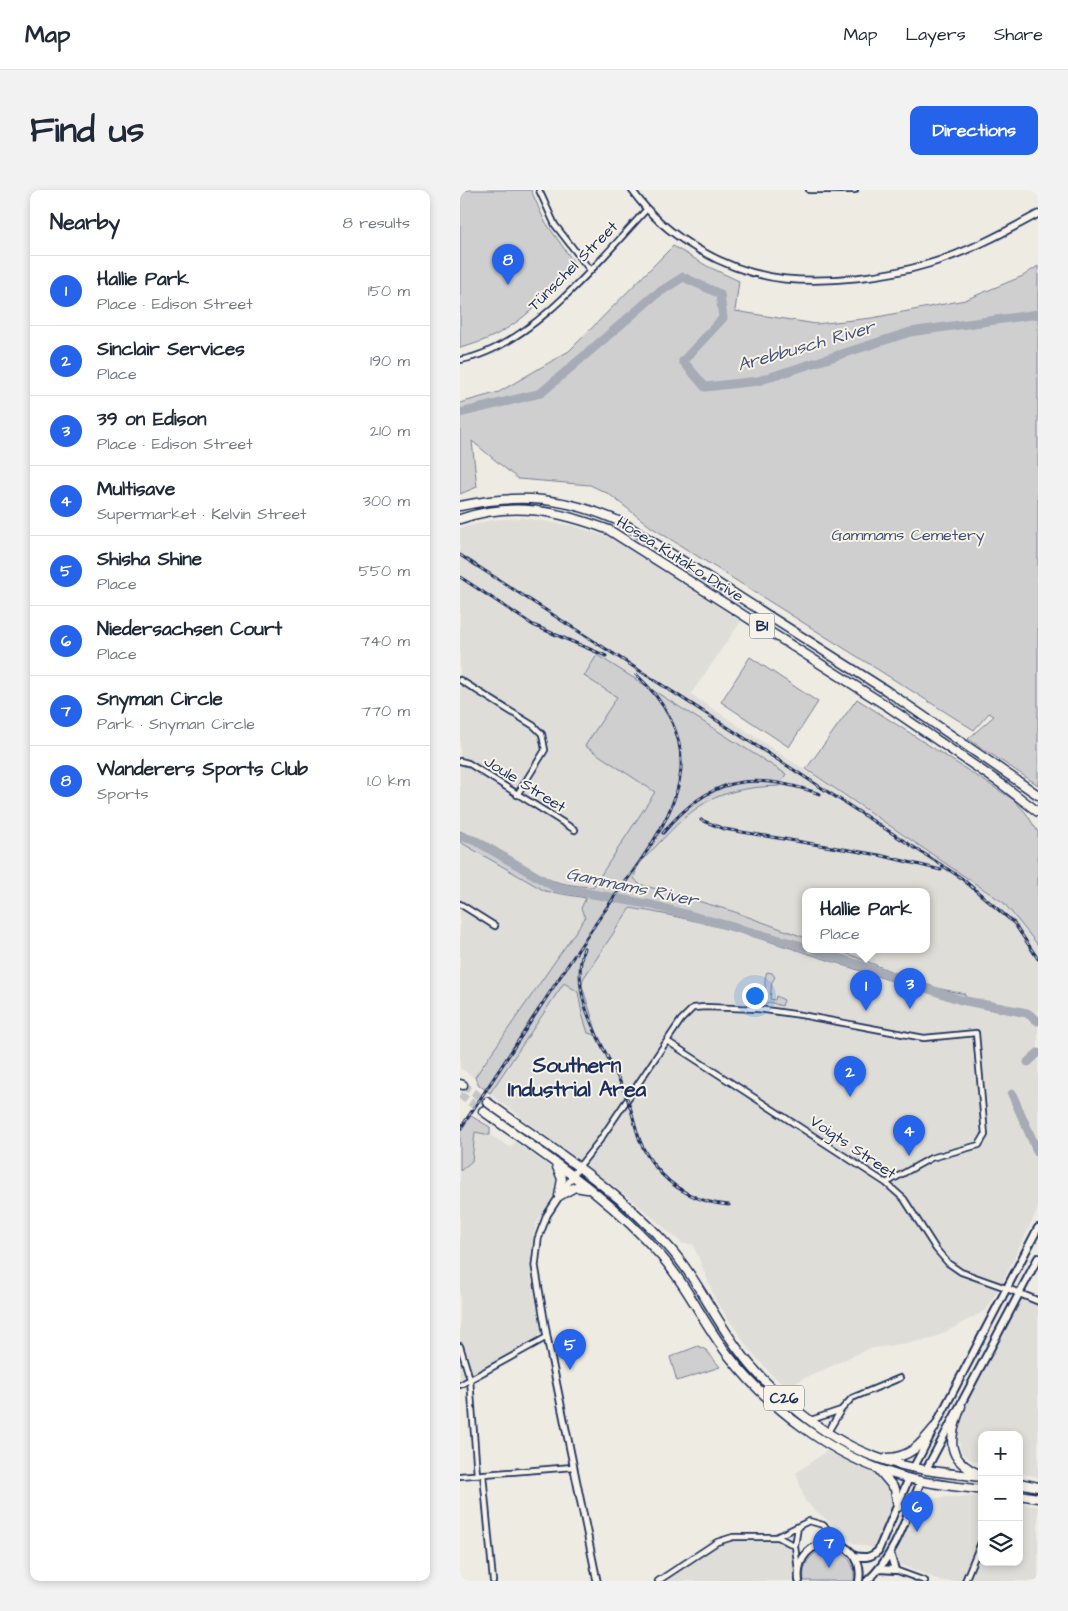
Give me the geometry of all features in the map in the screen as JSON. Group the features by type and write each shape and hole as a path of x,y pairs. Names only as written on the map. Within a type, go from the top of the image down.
{"main road":[{"name":"Hosea Kutako Drive","path":"460,506 498,499 538,499 580,506 623,523 887,691 1038,793"},
{"name":"Hosea Kutako Drive","path":"460,519 497,511 536,510 574,516 609,530 880,701 1019,796 1038,812"},
{"path":"1019,796 1038,820"},
{"name":"C26","path":"487,1102 629,1206 668,1245 694,1280 738,1350 784,1399 810,1420 828,1432 878,1458 926,1470 978,1476"},
{"name":"C26","path":"483,1111 594,1191 662,1256 714,1336 757,1388 780,1409 822,1439 878,1468 921,1481 978,1489"},
{"path":"555,1163 562,1179 559,1196"},
{"path":"559,1196 575,1187 594,1191"},
{"path":"854,1556 865,1558 872,1556 878,1551 914,1467 1038,1228"},
{"path":"867,1581 879,1569 890,1552 926,1470 1038,1258"},
{"path":"960,1406 951,1435 953,1450 960,1463 978,1474"},
{"path":"878,1458 905,1455 914,1450 934,1428"},
{"path":"878,1468 895,1488 898,1507"},
{"path":"1023,1484 1038,1487"},
{"path":"1023,1496 1038,1498"},
{"path":"799,1581 798,1574 804,1555 820,1544 830,1543 848,1549 854,1556 860,1571 858,1581"},
{"path":"879,1569 895,1570 890,1552"}],"street":[{"path":"538,190 555,225 590,270"},
{"path":"632,190 646,210 670,230 718,259 758,273 801,279 872,275 928,264 1002,233 1038,214"},
{"path":"809,190 855,190"},
{"name":"Tünschel Street","path":"460,360 490,349 518,334 542,317 590,270 646,210"},
{"path":"460,680 534,726 542,734 545,750 516,795"},
{"name":"Joule Street","path":"460,761 468,763 516,795 575,830"},
{"path":"460,904 495,926"},
{"path":"597,1581 538,1291 536,1254 541,1228 559,1196 600,1140 688,1011 705,1006 758,1009 924,1038 976,1033 984,1140 979,1145 931,1158 886,1183"},
{"name":"Voigts Street","path":"667,1041 886,1183 904,1199 936,1249 948,1263 961,1272 1006,1288"},
{"path":"1006,1288 1038,1301"},
{"path":"460,1385 547,1337"},
{"path":"460,1346 470,1379 476,1475"},
{"path":"828,1432 841,1410 852,1398 900,1378"},
{"path":"810,1420 841,1410"},
{"path":"460,1476 573,1467"},
{"path":"483,1474 493,1581"},
{"path":"658,1581 710,1546 726,1539 776,1537 789,1533 809,1521 818,1522 848,1549"},
{"path":"798,1526 795,1546 798,1574"},
{"path":"776,1537 795,1546"},
{"path":"965,1581 978,1550"},
{"path":"895,1570 925,1581"}],"shaded area":[{"name":"Southern Industrial Area","path":"522,518 575,526 611,538 741,621 691,694 1004,903 1038,946 1038,1209 1003,1281 986,1310 932,1339 868,1349 786,1387 771,1374 749,1349 716,1301 693,1244 683,1244 632,1200 478,1085 473,1077 460,1068 460,528 492,520"},
{"path":"475,1132 490,1135 510,1147 515,1142 557,1172 557,1191 536,1224 531,1252 532,1279 541,1332 538,1338 460,1381 460,1171 472,1161"},
{"path":"1019,1294 1038,1301 1038,1477 1023,1474 1023,1431 978,1431 978,1463 962,1453 958,1437 959,1422 972,1390"},
{"path":"827,1451 874,1473 891,1492 896,1505 877,1549 853,1543 805,1501 796,1473"},
{"path":"978,1496 978,1566 1023,1566 1023,1503 1038,1507 1038,1581 942,1581 899,1564 895,1556 915,1511 931,1498"},
{"path":"733,1537 776,1537 784,1540 795,1549 796,1581 657,1581 710,1546"}],"green space":[{"path":"460,190 531,190 544,220 575,264 550,292 524,316 495,335 460,348"},
{"name":"Gammams Cemetery","path":"673,246 707,266 739,281 735,311 816,324 872,318 965,300 1023,276 1038,266 1038,785 968,739 994,716 989,713 974,730 651,527 609,494 590,485 518,479 472,441 477,487 460,494 460,403 499,392 569,351"},
{"path":"597,655 786,774 779,786 731,792 713,799 698,808 669,832 637,866 634,878 639,884 732,911 802,937 802,952 715,926 630,908 583,979 582,986 598,1036 588,1033 578,992 564,983 490,1093 479,1085 475,1077 585,918 581,908 586,898 545,891 460,842 460,831 547,879 593,887 655,792 585,746 617,697 584,676"},
{"path":"750,657 818,702 789,747 721,702"},
{"path":"857,699 1014,800 1026,813 1038,832 1038,945 1004,903 806,769"},
{"path":"805,953 846,953 927,986 965,994 966,1004"},
{"path":"767,972 772,973 775,977 772,982 770,999 775,1000 776,996 784,1000 782,1006 769,1002 765,1004 763,1000"},
{"path":"471,1116 490,1127 490,1135 475,1132 472,1161 460,1171 460,1132"},
{"path":"698,1346 706,1350 720,1367 677,1381 670,1357"},
{"path":"824,1549 837,1551 851,1562 854,1581 804,1581 805,1565 814,1554"}],"waterway":[{"name":"Arebbusch River","path":"460,413 541,393 655,295 683,277 720,294 723,318 683,361 705,387 758,381 910,332 1038,314"},
{"name":"Gammams River","path":"460,836 476,841 555,887 652,905 802,946"},
{"name":"Gammams River","path":"824,953 961,1000 1027,1013 1038,1021"},
{"name":"Gammams River","path":"1028,1062 1038,1053"},
{"name":"Gammams River","path":"1012,1094 1038,1153"}],"tunnel":[{"path":"463,1085 487,1102"},
{"path":"460,1095 483,1111"}],"railway":[{"path":"460,555 960,877 1014,923 1038,959"},
{"path":"460,577 533,625 606,656"},
{"path":"460,1129 603,913 639,863 671,806 678,787 681,768 679,741 675,728 663,705 637,675"},
{"path":"663,833 680,814 698,800 716,790 734,784 753,781 774,782 820,794"},
{"path":"701,820 724,829 879,855 941,870"},
{"path":"584,948 580,968 581,988 585,1007 592,1026 627,1098 643,1148 661,1174 678,1188 697,1198 729,1205"}],"place":[{"name":"Wanderers Sports Club","path":"508,285"},
{"name":"39 on Edison","path":"910,1009"},
{"name":"Hallie Park","path":"866,1011"},
{"name":"Sinclair Services","path":"850,1097"},
{"name":"Multisave","path":"909,1156"},
{"name":"Shisha Shine","path":"570,1370"},
{"name":"Niedersachsen Court","path":"917,1532"},
{"name":"Snyman Circle","path":"829,1568"}],"district":[{"name":"Southern Industrial Area","path":"577,1077"}]}
